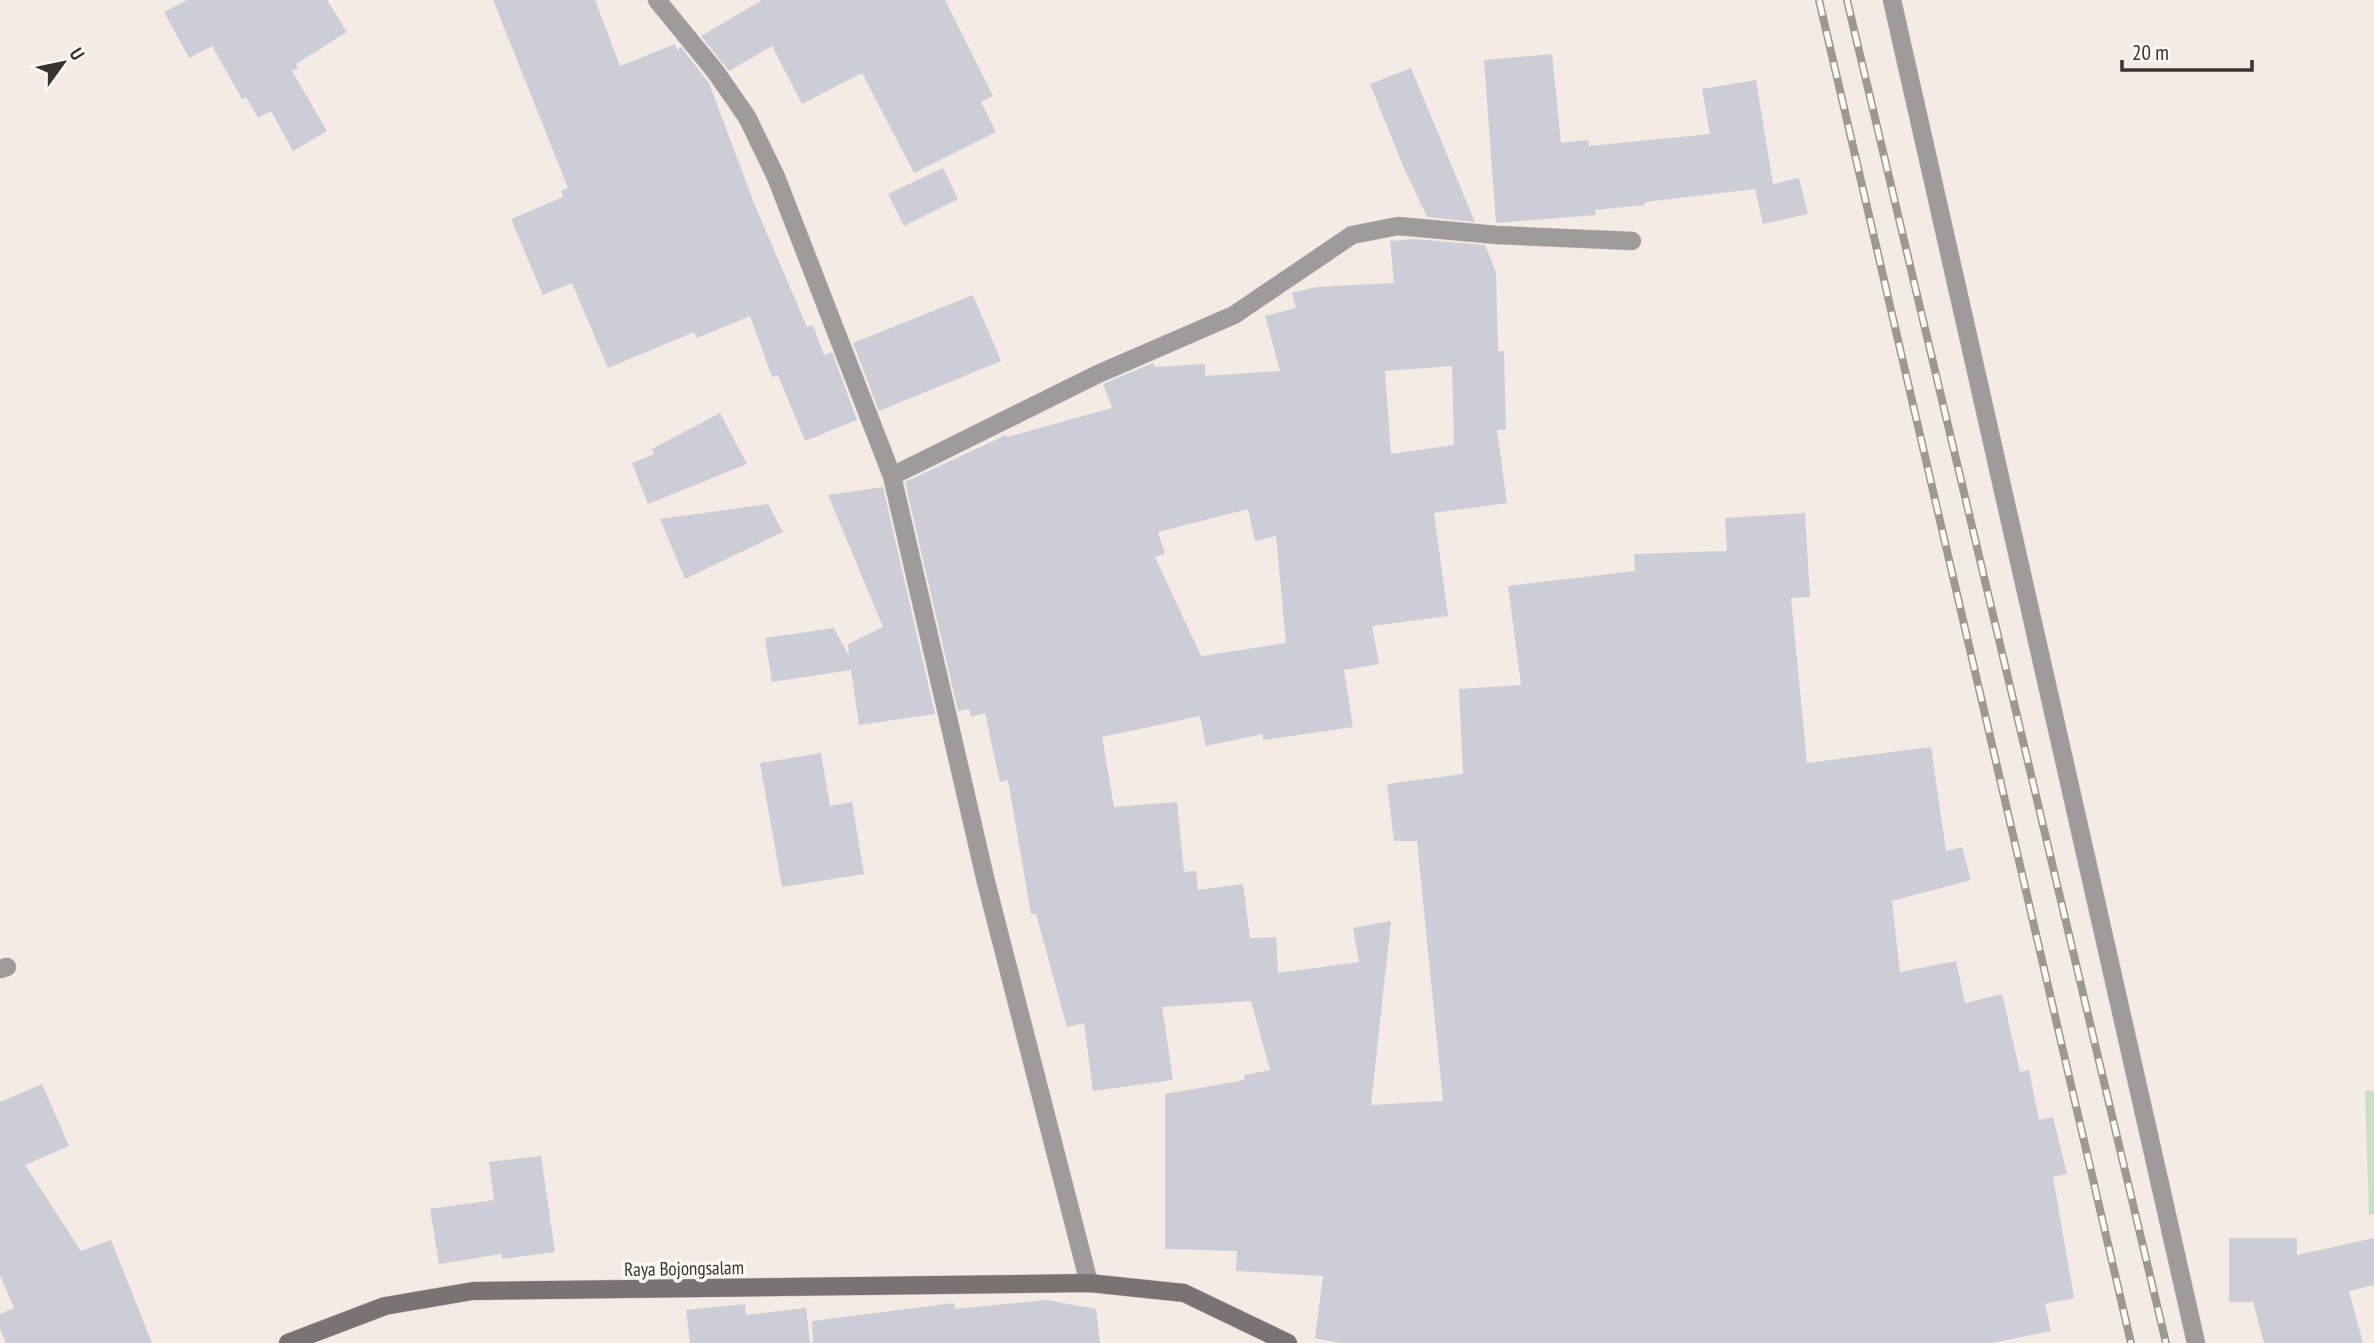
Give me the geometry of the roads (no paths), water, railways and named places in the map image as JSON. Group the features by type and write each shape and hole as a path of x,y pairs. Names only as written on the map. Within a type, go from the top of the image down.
{"main road":[{"name":"Raya Bojongsalam","path":"288,1343 385,1306 473,1291 1089,1283 1184,1293 1288,1343"}],"street":[{"path":"657,0 715,71 747,117 776,177 892,476 986,883 1089,1283"},
{"path":"1892,0 2196,1343"},
{"path":"892,476 1098,374 1234,315 1352,234 1398,226 1497,235 1632,241"}],"railway":[{"path":"1819,0 2131,1343"},
{"path":"1847,0 2166,1343"}]}
